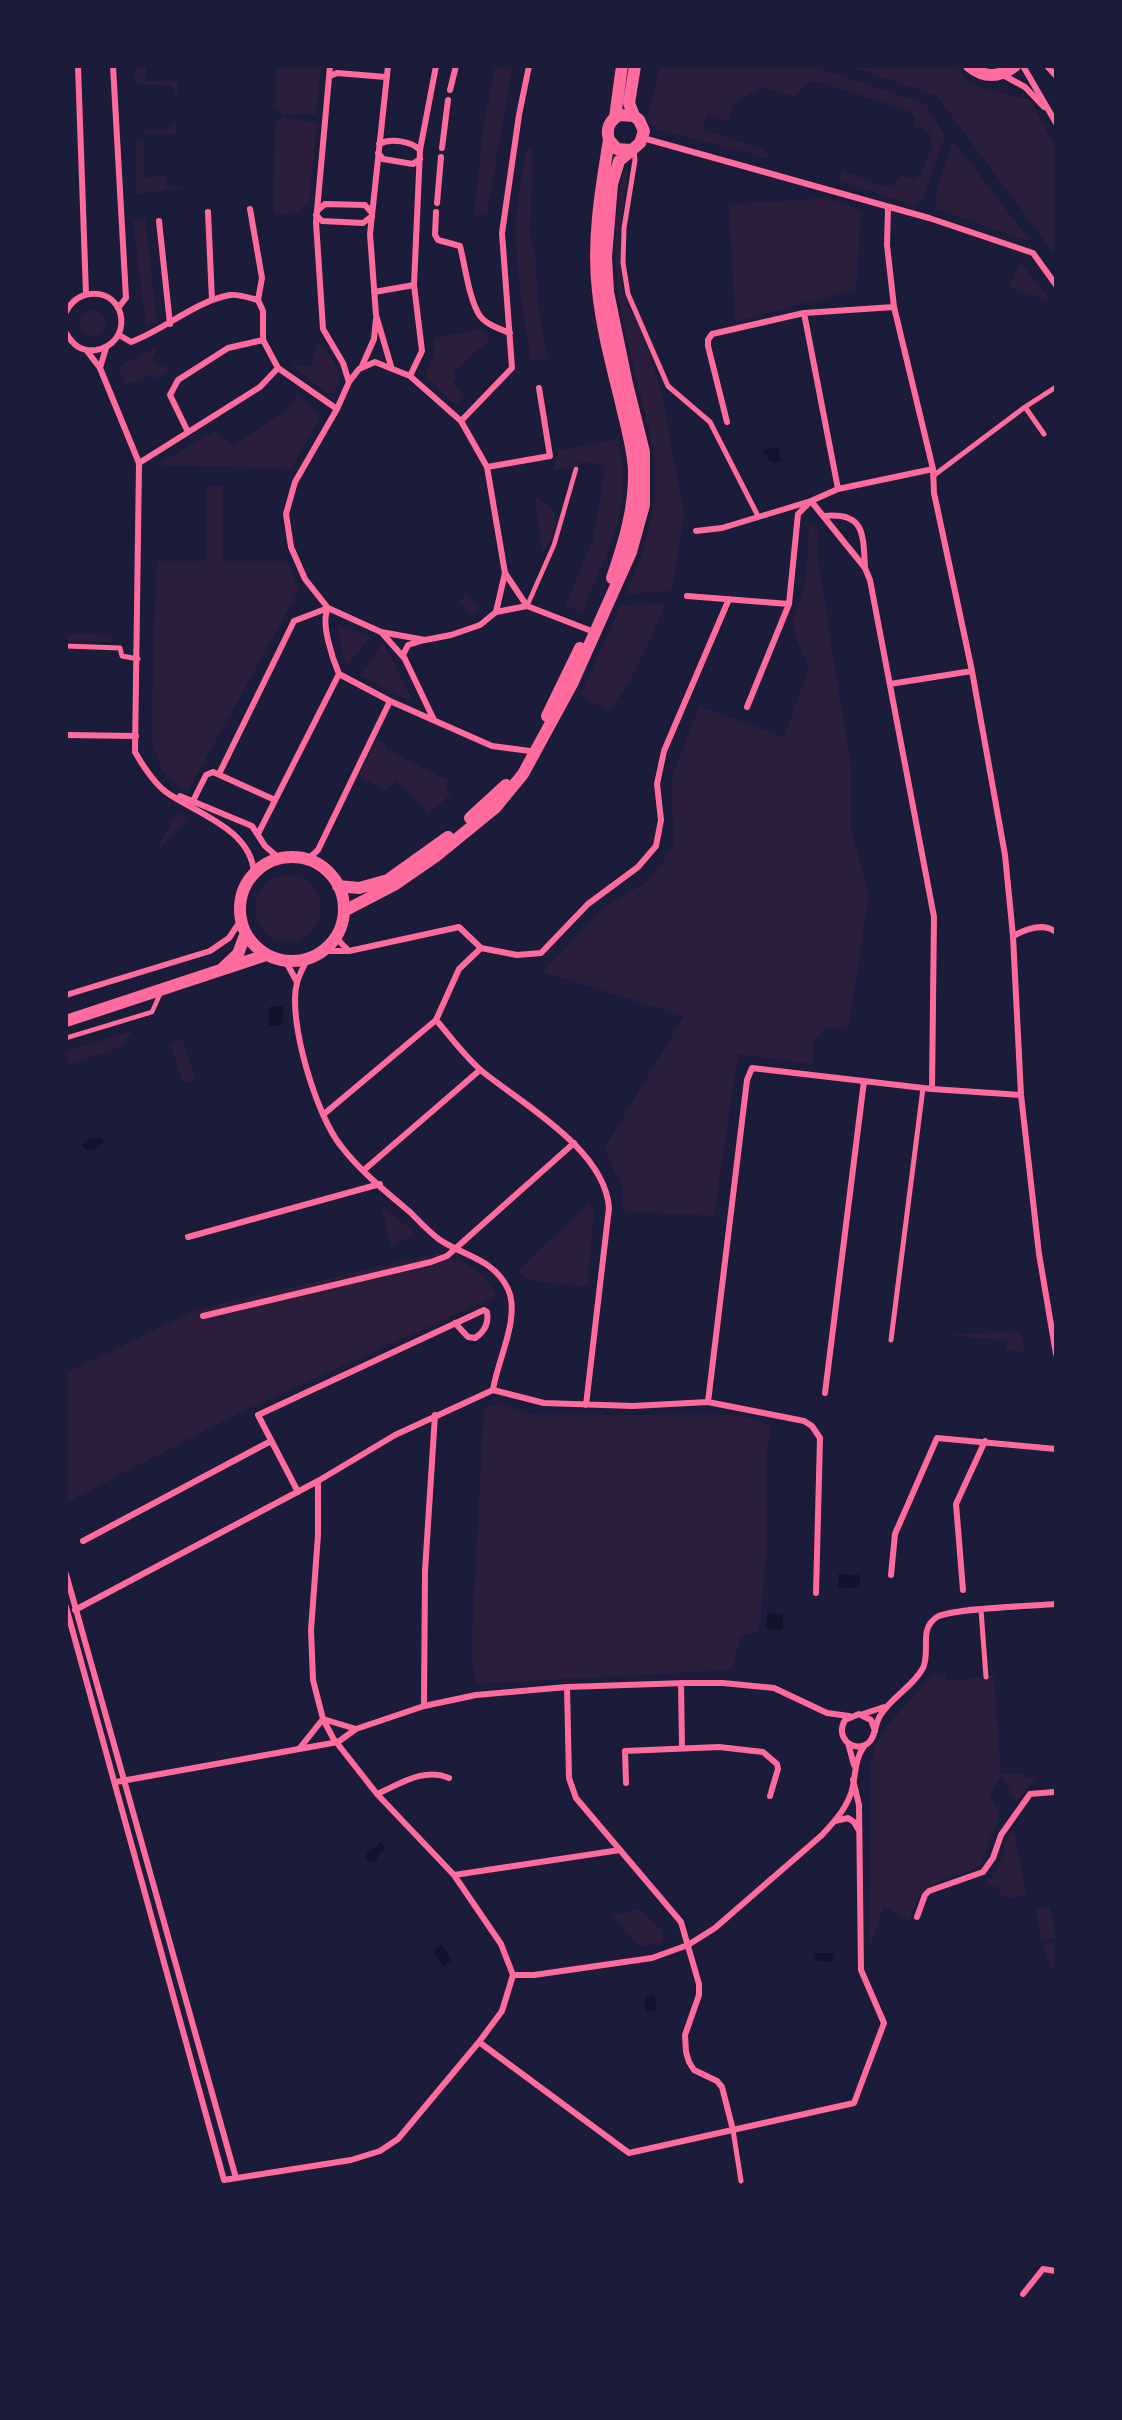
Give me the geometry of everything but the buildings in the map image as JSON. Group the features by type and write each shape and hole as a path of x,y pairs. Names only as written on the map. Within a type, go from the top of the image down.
{"main road":[{"path":"338,886 359,888 388,880 445,839 507,784 530,751 611,580 625,539 632,506 634,470 629,435 608,348 597,289 597,238 609,140 608,128 615,117 622,66"},
{"path":"344,912 394,885 436,856 496,807 523,774 573,684 631,552 644,505 644,452 608,292 606,257 612,184 619,161 643,138 642,125 634,116 629,103 635,66"},
{"path":"969,66 986,76 1001,74 1015,66"},
{"path":"615,117 624,114 634,116"},
{"path":"609,140 617,149 632,150"},
{"path":"293,857 308,859 321,865 331,874 343,898 344,912 335,937 322,951 308,958 285,960 266,955 245,935 240,903 254,873 265,865 293,857"},
{"path":"220,971 238,954 245,935"},
{"path":"68,1018 266,955"}],"street":[{"path":"78,66 86,294"},
{"path":"113,66 126,298 118,308"},
{"path":"330,66 317,213 323,329 343,363 349,382"},
{"path":"388,66 370,234 376,315 374,339 362,366 349,382 337,409 295,482 286,514 291,547 305,579 328,608 381,632 425,640"},
{"path":"410,375 422,351 414,285 420,150 436,66"},
{"path":"450,90 456,66"},
{"path":"461,421 512,369 502,233 528,66"},
{"path":"1023,66 1056,123"},
{"path":"1047,66 1056,76"},
{"path":"330,76 337,73 386,77"},
{"path":"1001,74 1025,87 1051,114"},
{"path":"442,148 448,100"},
{"path":"643,138 929,218 1033,253 1056,285"},
{"path":"379,144 386,140 414,144 420,150"},
{"path":"632,150 635,159 624,228 623,263 628,294 668,386 710,422 758,516"},
{"path":"378,153 383,159 413,164 420,159"},
{"path":"437,203 441,157"},
{"path":"317,213 325,204 365,205 372,215"},
{"path":"888,207 887,245 894,307 933,472 934,493 972,671 1005,855 1013,936 1021,1095 1039,1254 1056,1354"},
{"path":"250,208 262,278 258,300 264,311 264,340 278,368 337,409"},
{"path":"208,212 212,300"},
{"path":"436,212 435,235 438,240 460,246 474,303 481,317 492,326 510,333"},
{"path":"317,213 322,222 363,223 372,215"},
{"path":"159,221 170,324"},
{"path":"374,292 414,285"},
{"path":"67,306 86,294 104,295 118,308 122,316 119,334 106,348 100,368"},
{"path":"119,334 131,342 170,324 212,300 232,295 258,300"},
{"path":"727,422 708,346 708,340 712,334 804,313 894,307"},
{"path":"804,313 838,489"},
{"path":"376,315 391,366"},
{"path":"66,333 78,347 87,351 100,368 139,463 135,752 145,770 165,791 242,841 254,867 254,873"},
{"path":"188,432 170,395 178,380 228,348 264,340"},
{"path":"87,351 106,348"},
{"path":"362,366 375,362 391,366 410,375 461,421 487,467 505,573 496,612"},
{"path":"139,463 260,387 278,368"},
{"path":"696,531 722,528 811,501 838,489 933,472 1025,406 1056,387"},
{"path":"487,467 550,456 539,388"},
{"path":"1025,406 1044,434"},
{"path":"811,501 865,568 870,580 934,917 932,1089"},
{"path":"747,707 789,604 798,514 811,501"},
{"path":"824,516 849,517 856,522 861,530 865,568"},
{"path":"505,573 527,606"},
{"path":"687,596 789,604"},
{"path":"322,951 349,951 459,927 481,948 517,955 541,953 588,904 638,867 656,846 661,820 657,784 664,751 729,599"},
{"path":"434,720 403,655 408,645 451,635 480,625 496,612 527,606 589,630"},
{"path":"328,608 324,615 334,663 339,674 390,700 492,746 530,751"},
{"path":"219,774 294,621 328,608"},
{"path":"381,632 407,662"},
{"path":"66,646 120,648 122,656 138,659"},
{"path":"890,684 972,671"},
{"path":"258,834 339,674"},
{"path":"308,859 318,850 390,700"},
{"path":"66,735 136,736"},
{"path":"193,801 206,775 213,772 275,800"},
{"path":"165,791 252,826 265,846 280,859"},
{"path":"66,995 210,951 229,938 241,920"},
{"path":"1013,936 1027,928 1052,928 1056,932"},
{"path":"335,937 349,951"},
{"path":"324,1113 436,1020 459,969 481,948"},
{"path":"308,958 297,982 295,1004 299,1040 307,1070 329,1128 340,1146 440,1240 494,1268 509,1290 512,1316 493,1390"},
{"path":"285,960 297,982"},
{"path":"436,1020 480,1070 574,1143 601,1178 608,1195 609,1208 586,1405"},
{"path":"708,1402 747,1080 752,1068 932,1089 1021,1095"},
{"path":"364,1170 480,1070"},
{"path":"825,1394 864,1081"},
{"path":"891,1340 923,1088"},
{"path":"203,1316 447,1256 574,1143"},
{"path":"188,1237 380,1185"},
{"path":"298,1492 258,1415 455,1323 484,1310 487,1312 485,1328 475,1338 468,1337 455,1323"},
{"path":"75,1610 298,1492 395,1435 493,1390 544,1403 633,1406 708,1402 804,1421 817,1431 820,1438 816,1593"},
{"path":"424,1706 425,1571 435,1415"},
{"path":"891,1575 895,1534 937,1438 1056,1449"},
{"path":"83,1541 271,1441"},
{"path":"963,1590 956,1504 985,1442"},
{"path":"66,1607 224,2180 351,2160 381,2151 398,2139 479,2042 502,2011 513,1975 501,1944 453,1875 377,1794 333,1738 323,1719 313,1680 311,1630 318,1535 318,1481"},
{"path":"66,1574 236,2178"},
{"path":"513,1975 534,1975 652,1958 688,1946 715,1928 834,1822 849,1799 860,1752 870,1741 880,1714 923,1667 926,1654 926,1634 932,1621 944,1614 1056,1604"},
{"path":"981,1610 986,1677"},
{"path":"681,1683 682,1747"},
{"path":"116,1782 338,1742 356,1729 424,1706 476,1695 567,1687 723,1683 774,1688 826,1713 849,1716 878,1711 888,1706"},
{"path":"567,1687 569,1778 576,1798 681,1922 699,1984 699,1995 685,2035 686,2052 694,2070 717,2081 722,2087 733,2130 741,2181"},
{"path":"863,1714 871,1720 874,1731"},
{"path":"849,1716 842,1725 842,1730 855,1767"},
{"path":"323,1719 356,1729"},
{"path":"299,1749 323,1719"},
{"path":"848,1743 855,1746 865,1745"},
{"path":"626,1783 625,1751 719,1747 763,1752 778,1767 770,1796"},
{"path":"377,1794 421,1774 438,1773 449,1778"},
{"path":"479,2042 629,2153 854,2103 884,2023 861,1970 859,1805 853,1780"},
{"path":"917,1917 925,1895 929,1891 983,1872 993,1858 1001,1835 1030,1794 1055,1791 1056,1802"},
{"path":"834,1822 848,1818 854,1822 860,1832"},
{"path":"453,1875 620,1850"},
{"path":"1023,2294 1043,2269 1056,2271"}],"lane":[{"path":"527,606 554,545 576,469"},
{"path":"66,1038 152,1012 164,988"}],"shaded area":[{"path":"135,66 146,66 146,81 178,81 177,99 172,86 135,84"},
{"path":"277,66 321,66 316,114 283,114 275,107"},
{"path":"495,66 512,66 487,215 479,216 474,214 484,124"},
{"path":"660,66 813,66 926,104 945,136 923,200 913,205 838,181 842,170 886,187 893,185 901,175 913,180 920,176 932,146 929,132 921,127 915,128 915,118 909,111 815,81 803,86 795,97 763,87 733,103 728,121 707,114 702,129 765,150 771,159 658,130 647,121"},
{"path":"849,66 956,66 969,84 1030,100 1056,148 1056,256 936,95"},
{"path":"177,116 176,134 144,134 144,130 170,129"},
{"path":"283,116 289,119 317,122 309,202 299,212 274,215 275,122"},
{"path":"953,140 1031,242 937,209 935,197"},
{"path":"135,141 144,141 144,177 166,176 165,186 191,187 136,194"},
{"path":"526,149 533,150 530,236 535,251 539,313 548,358 531,362 516,245 517,208"},
{"path":"629,165 620,230 623,294 648,349 661,390 684,513 672,591 626,594 645,544 655,492 651,439 623,320 616,274 616,227 620,188 623,174"},
{"path":"827,198 861,211 856,290 735,321 729,204"},
{"path":"145,218 157,321 146,328 133,221"},
{"path":"1020,262 1052,302 1009,287"},
{"path":"93,310 102,314 106,323 102,332 93,336 84,332 80,323 84,314"},
{"path":"483,329 482,332 491,339 453,372 457,377 453,384 466,397 456,405 425,376 435,353 434,338"},
{"path":"318,340 332,359 338,372 339,379 333,394 326,392 290,364 311,367"},
{"path":"158,346 151,361 171,370 155,379 153,374 125,385 118,367"},
{"path":"298,395 319,414 319,418 292,469 157,465 215,431 233,445 285,411"},
{"path":"618,438 623,489 618,521 582,612 565,607 593,540 605,466 579,461 578,467 552,470 559,451"},
{"path":"778,447 781,461 775,463 768,459 768,455 764,455 764,450"},
{"path":"207,486 223,486 223,561 287,561 299,590 188,791 176,785 163,772 151,739 156,571 157,561 206,561"},
{"path":"535,497 551,508 557,521 553,536 542,553"},
{"path":"809,523 818,531 818,560 851,767 851,828 869,897 848,1029 826,1028 813,1041 813,1064 738,1054 714,1216 623,1211 623,1189 604,1149 684,1016 542,972 604,908 651,879 674,844 671,779 699,706 784,737 809,667 797,641 793,619 806,578"},
{"path":"466,593 480,607 472,616 459,602"},
{"path":"666,604 636,670 610,711 580,697 621,605"},
{"path":"337,624 370,637 346,668"},
{"path":"66,634 111,635 113,642 66,641"},
{"path":"383,642 413,702 360,676"},
{"path":"377,739 385,743 387,750 448,780 446,786 451,794 429,814 396,781 386,790 358,776"},
{"path":"177,813 189,818 156,851"},
{"path":"288,875 301,878 311,885 318,895 321,908 318,921 311,931 301,938 288,941 275,938 265,931 258,921 255,908 258,895 265,885 275,878"},
{"path":"283,1006 282,1025 269,1026 269,1007"},
{"path":"132,1031 122,1047 71,1063 66,1062 66,1051"},
{"path":"182,1038 196,1081 183,1083 170,1043"},
{"path":"100,1138 104,1141 98,1148 87,1150 82,1145 89,1140"},
{"path":"589,1204 594,1209 587,1286 532,1281 517,1271"},
{"path":"381,1205 413,1231 414,1235 391,1246"},
{"path":"437,1253 456,1259 479,1273 496,1296 239,1413 66,1503 66,1373 196,1310"},
{"path":"1016,1331 1022,1336 1025,1352 1007,1350 1007,1341 946,1335"},
{"path":"502,1404 531,1415 734,1415 758,1420 771,1427 766,1462 767,1545 759,1632 742,1634 731,1670 476,1684 471,1652 484,1407"},
{"path":"838,1574 860,1575 859,1588 838,1587"},
{"path":"767,1613 783,1614 782,1630 766,1629"},
{"path":"945,1674 946,1681 994,1676 1001,1774 1025,1773 1025,1778 1036,1777 1017,1803 1001,1775 990,1796 1000,1814 981,1863 972,1870 940,1881 927,1889 918,1900 909,1920 884,1907 869,1950 871,1763 875,1746 893,1719 932,1676"},
{"path":"1014,1829 1026,1896 1005,1898 1000,1893 999,1885 988,1886 987,1881 998,1868 1008,1837"},
{"path":"382,1842 385,1850 379,1853 376,1861 369,1862 366,1859 367,1853"},
{"path":"1050,1907 1056,1938 1041,1940 1036,1909"},
{"path":"639,1909 662,1930 663,1942 639,1947 612,1915"},
{"path":"1056,1943 1056,1969 1052,1970 1042,1944"},
{"path":"442,1945 452,1960 443,1966 434,1951"},
{"path":"814,1953 834,1953 833,1962 814,1961"},
{"path":"655,1995 656,2010 646,2011 645,1997"}]}
